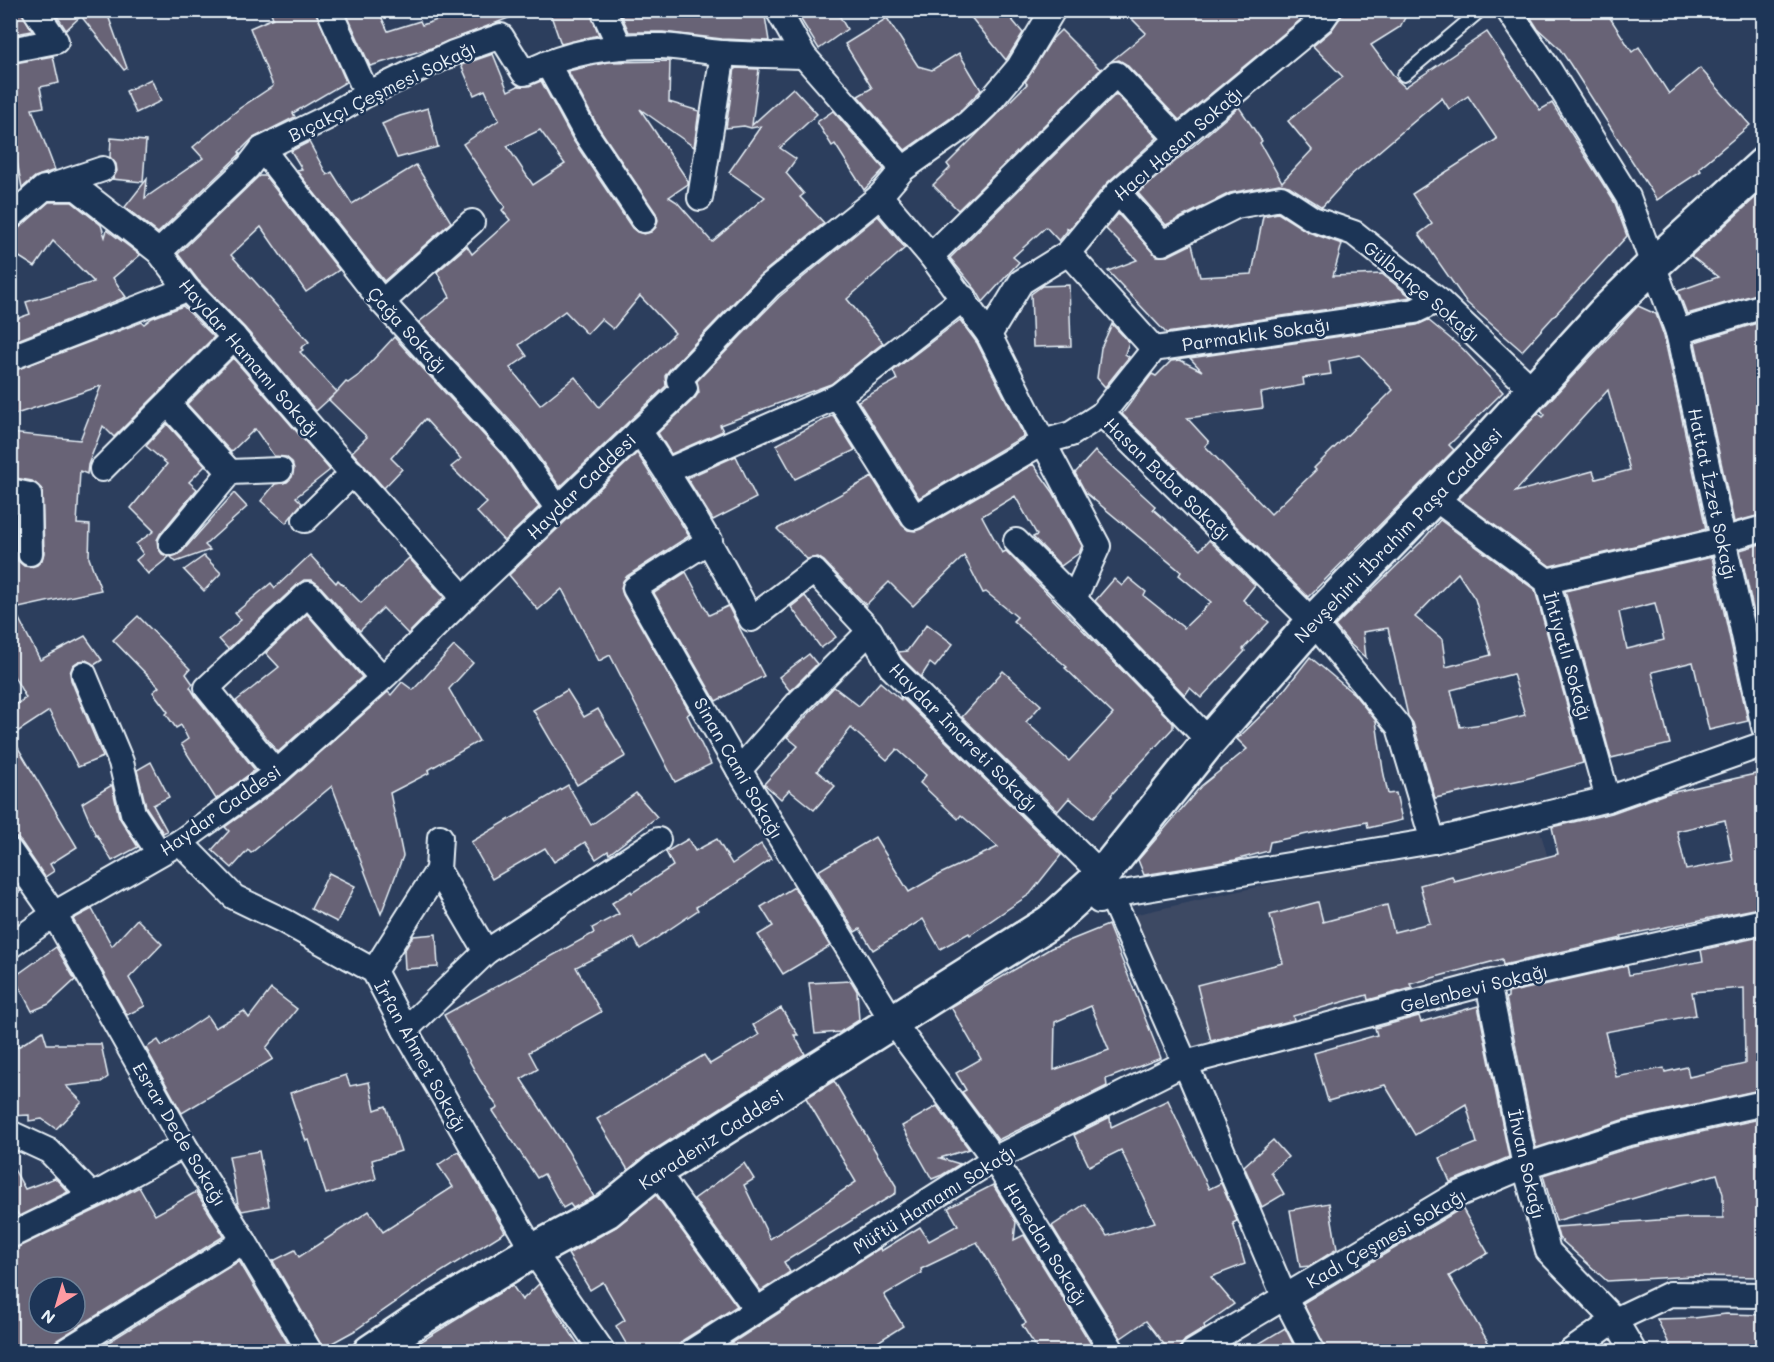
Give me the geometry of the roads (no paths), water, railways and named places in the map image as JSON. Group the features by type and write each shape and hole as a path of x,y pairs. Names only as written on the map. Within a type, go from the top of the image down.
{"street":[{"path":"10,50 56,41 35,10"},
{"path":"329,10 367,94"},
{"path":"603,10 620,46"},
{"path":"778,10 804,56 903,169"},
{"name":"Haydar Caddesi","path":"10,946 54,914 170,847 276,773 382,678 685,388 680,380 769,286 880,196 903,169 968,123 986,106 1019,66 1053,10"},
{"name":"Hacı Hasan Sokağı","path":"989,335 1021,282 1068,253 1118,192 1178,139 1322,20 1329,10"},
{"name":"Hattat İzzet Sokağı","path":"1508,10 1550,71 1628,197 1678,332 1764,727"},
{"name":"Bıçakçı Çeşmesi Sokağı","path":"159,252 248,167 262,149 326,118 367,94 453,53 501,36 524,74 581,51 620,46 663,46 723,53 804,56"},
{"path":"700,198 723,53"},
{"path":"547,63 585,132 644,220"},
{"path":"932,256 1116,74 1178,139"},
{"name":"Çağa Sokağı","path":"262,149 382,302 513,446 558,509"},
{"name":"Nevşehirli İbrahim Paşa Caddesi","path":"1050,922 1107,885 1209,741 1313,622 1534,391 1604,313 1764,164"},
{"path":"10,217 44,189 103,169"},
{"name":"Haydar Hamamı Sokağı","path":"44,189 76,188 159,252 187,289 234,337 324,442 464,598"},
{"name":"Gülbahçe Sokağı","path":"1118,192 1162,243 1236,206 1281,198 1313,219 1354,233 1438,300 1534,391"},
{"path":"880,196 932,256 989,335 1098,546 1074,599"},
{"path":"382,302 472,222"},
{"path":"1068,253 1154,349 1102,414"},
{"path":"10,358 187,289"},
{"path":"667,471 838,396 964,298"},
{"name":"Parmaklık Sokağı","path":"1154,349 1415,311 1438,300"},
{"path":"1678,332 1764,306"},
{"path":"102,469 234,337"},
{"name":"Hasan Baba Sokağı","path":"838,396 914,517 1043,442 1071,434 1102,414 1313,622 1399,727 1433,841"},
{"path":"168,404 230,472"},
{"path":"639,431 710,540"},
{"path":"171,543 230,472 280,470"},
{"path":"305,520 353,473"},
{"path":"10,491 29,495 30,553"},
{"name":"İhtiyatlı Sokağı","path":"1433,497 1547,580 1608,799"},
{"path":"1547,580 1722,540 1764,528"},
{"name":"Haydar İmareti Sokağı","path":"710,540 751,619 814,571 870,631 891,667 1107,885"},
{"name":"Sinan Cami Sokağı","path":"710,540 636,588 739,770 893,1022"},
{"path":"1016,542 1074,599 1209,741"},
{"path":"276,773 207,688 308,594 382,678"},
{"path":"739,770 797,704 870,631"},
{"name":"İrfan Ahmet Sokağı","path":"84,674 121,762 133,813 170,847 234,897 284,921 374,971 405,1030 533,1251 603,1352"},
{"path":"1313,1352 1284,1296 1107,885 1433,841 1608,799 1764,744"},
{"path":"374,971 438,870 440,837"},
{"path":"405,1030 486,952 658,840"},
{"name":"Esrar Dede Sokağı","path":"10,851 54,914 184,1145 310,1352"},
{"path":"438,870 486,952"},
{"name":"Gelenbevi Sokağı","path":"1185,1063 1488,983 1764,921"},
{"name":"Karadeniz Caddesi","path":"370,1352 416,1321 533,1251 607,1211 656,1171 1050,922"},
{"name":"İhvan Sokağı","path":"1488,983 1525,1166 1548,1251 1615,1320 1634,1352"},
{"name":"Hanedan Sokağı","path":"893,1022 994,1159 1113,1352"},
{"name":"Müftü Hamamı Sokağı","path":"691,1352 994,1159 1185,1063"},
{"name":"Kadı Çeşmesi Sokağı","path":"1193,1352 1452,1197 1525,1166 1625,1134 1764,1103"},
{"path":"10,1133 49,1151 92,1196"},
{"path":"10,1236 92,1196 184,1145"},
{"path":"656,1171 758,1310"},
{"path":"64,1352 244,1241"},
{"path":"1570,1352 1615,1320 1670,1293 1764,1295"}],"lane":[{"path":"1404,75 1481,10"}]}
